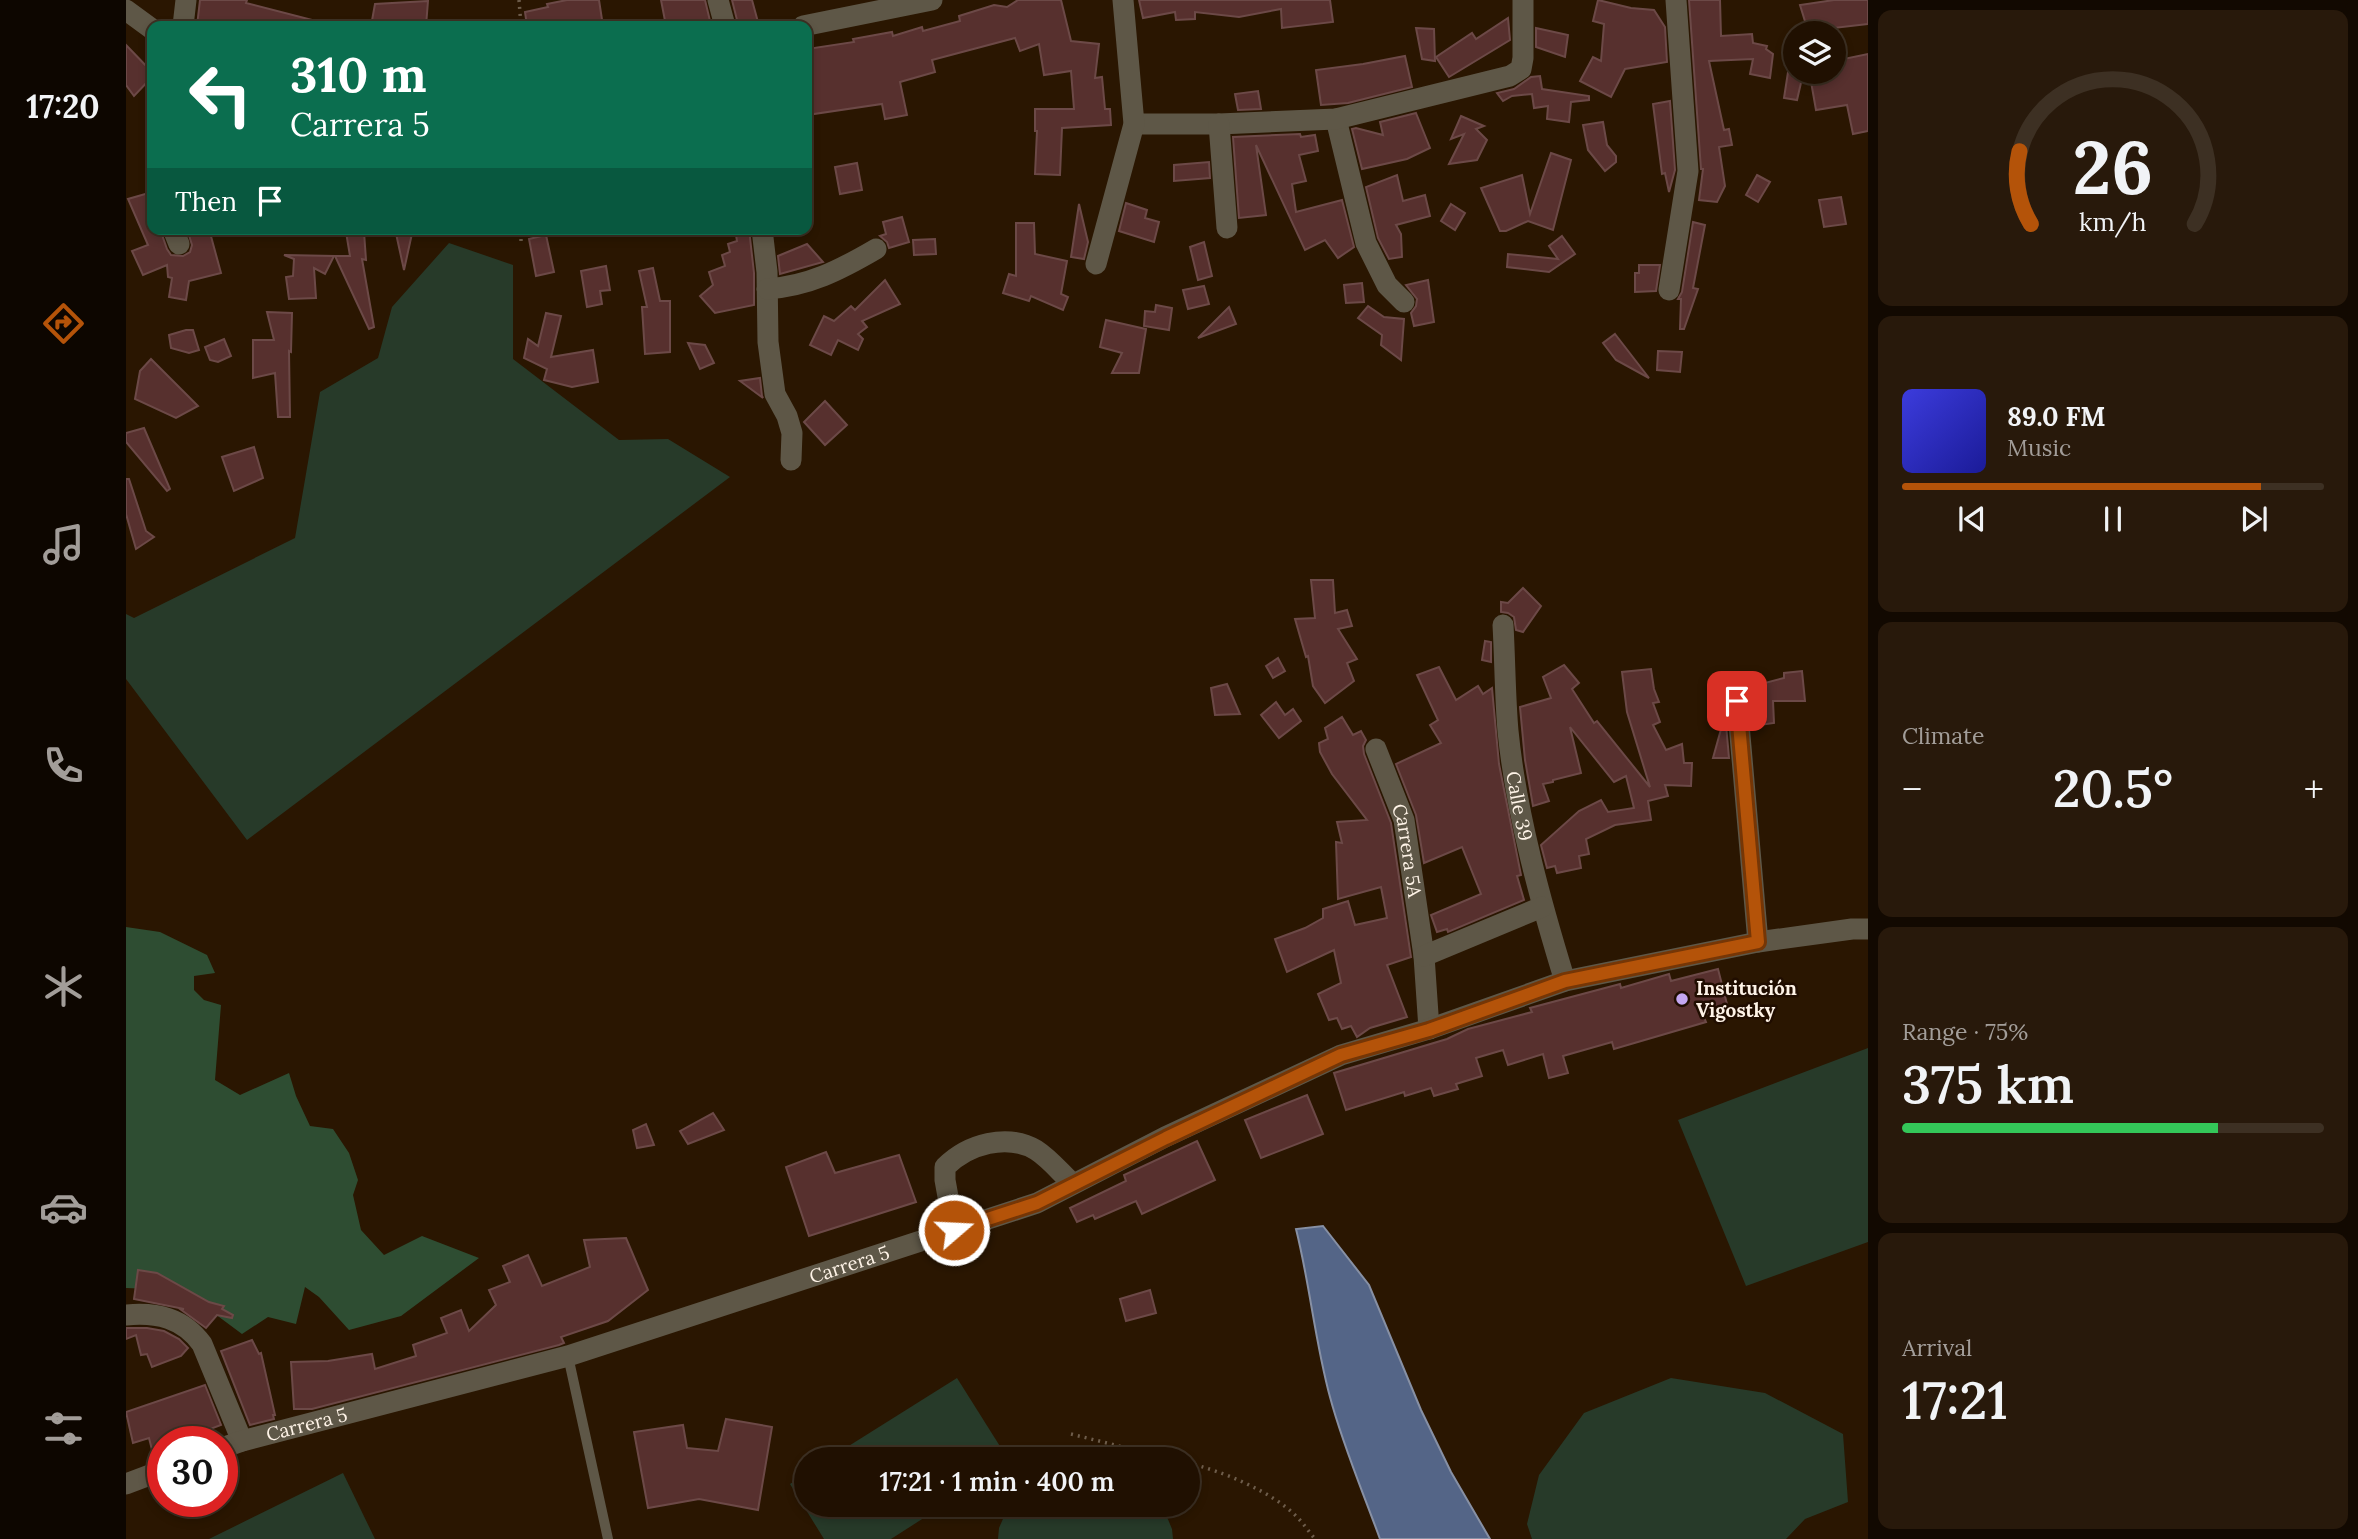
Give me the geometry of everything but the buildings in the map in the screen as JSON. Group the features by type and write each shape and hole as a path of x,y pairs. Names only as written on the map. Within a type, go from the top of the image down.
{"street":[{"path":"184,21 186,0"},
{"path":"718,0 723,21"},
{"path":"812,23 860,8 932,0"},
{"path":"1096,264 1134,124 1123,0"},
{"path":"1134,124 1219,124 1336,119 1510,76 1521,69 1524,58 1523,0"},
{"path":"1669,290 1688,171 1676,0"},
{"path":"126,10 147,25"},
{"path":"1336,119 1366,243 1387,285 1404,302"},
{"path":"1219,124 1227,228"},
{"path":"762,235 769,355 775,394 787,416 792,433 791,460"},
{"path":"767,289 792,287 815,280 839,271 876,249"},
{"name":"Calle 39","path":"1503,625 1508,732 1518,792 1542,907 1565,981"},
{"path":"1737,701 1758,942"},
{"name":"Carrera 5A","path":"1376,749 1404,820 1424,956 1429,1030"},
{"path":"1424,956 1542,907"},
{"name":"Carrera 5","path":"238,1442 568,1356 1037,1203 1341,1055 1429,1030 1565,981 1758,942 1868,929"},
{"path":"954,1230 945,1167 969,1149 993,1141 1023,1145 1037,1151 1073,1184"},
{"name":"Carrera 5","path":"126,1315 143,1313 173,1319 194,1333 202,1344 227,1426"},
{"path":"126,1484 147,1476"}],"lane":[{"path":"568,1356 608,1539"}],"path":[{"path":"519,0 521,21"},
{"path":"521,235 521,241"},
{"path":"1072,1434 1124,1447"},
{"path":"1200,1466 1257,1489 1296,1516 1315,1539"}],"green space":[{"path":"449,243 513,265 513,359 619,440 668,439 730,477 247,840 126,679 126,614 134,618 295,538 320,392 378,358 392,307"},
{"path":"126,927 160,932 207,955 215,973 194,976 194,990 204,1000 221,1005 215,1080 240,1095 289,1073 310,1126 333,1129 349,1153 358,1180 353,1195 361,1230 384,1255 422,1236 479,1258 401,1316 349,1330 319,1297 305,1287 296,1324 268,1317 242,1334 207,1308 152,1289 126,1288"},
{"path":"1868,1048 1868,1242 1746,1286 1678,1120"},
{"path":"957,1378 1000,1447 847,1447"},
{"path":"1671,1378 1765,1393 1843,1434 1848,1502 1805,1519 1786,1539 1532,1539 1527,1524 1539,1475 1584,1413"},
{"path":"343,1473 375,1539 209,1539"},
{"path":"810,1517 925,1517 891,1539 824,1539"},
{"path":"1004,1517 1167,1517 1173,1539 998,1539"}],"water":[{"path":"1323,1226 1369,1285 1421,1410 1451,1472 1490,1539 1380,1539 1330,1397 1296,1229"}],"place":[{"name":"Institución Vigostky","path":"1682,999"}],"route":[{"path":"954,1230 1037,1203 1341,1055 1429,1030 1565,981 1758,942 1737,701"}]}
